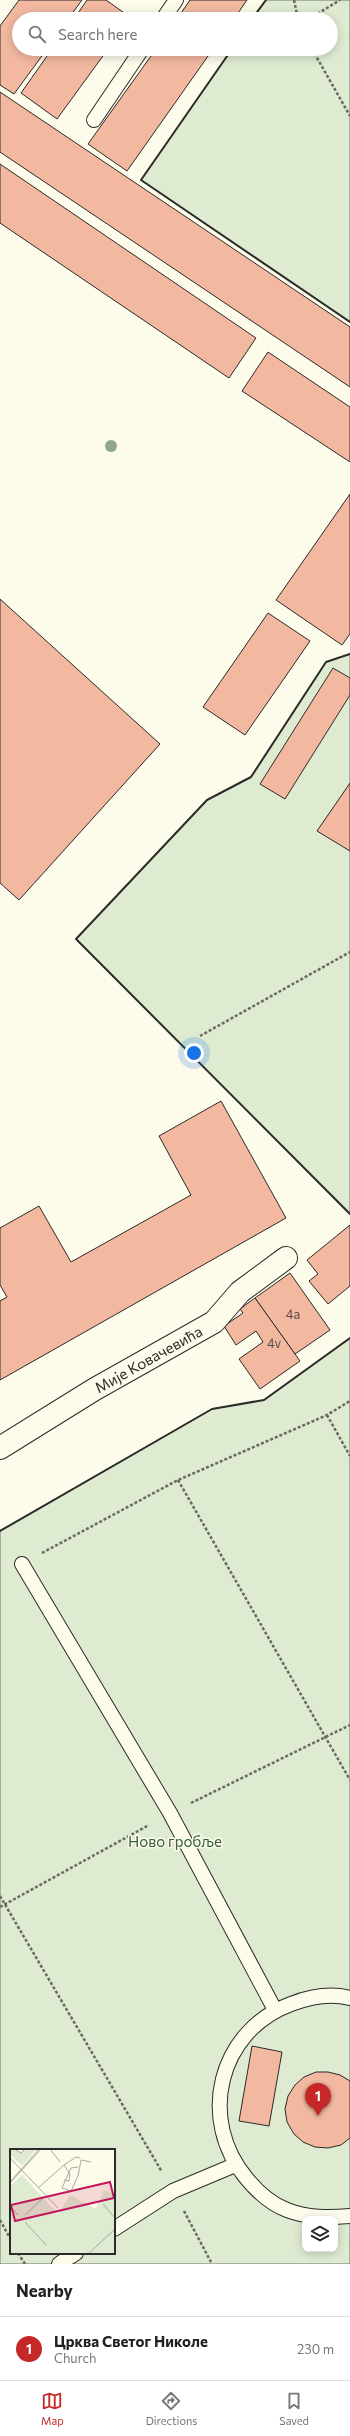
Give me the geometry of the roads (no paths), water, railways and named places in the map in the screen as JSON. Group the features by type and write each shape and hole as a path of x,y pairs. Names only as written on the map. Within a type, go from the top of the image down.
{"street":[{"name":"Мије Ковачевића","path":"0,1448 95,1389 214,1322 240,1292 286,1258"}],"lane":[{"path":"168,12 176,0"},
{"path":"94,120 137,56"},
{"path":"22,1564 170,1813 275,2010"},
{"path":"350,1998 342,1996 307,1998 275,2010 247,2032 228,2062 219,2097 222,2132 235,2165 257,2192 287,2210 320,2218 350,2216"},
{"path":"115,2228 173,2191 235,2165"},
{"path":"59,2264 74,2254"}],"place":[{"name":"Црква Светог Николе","path":"318,2116"}],"park label":[{"name":"Ново гробље","path":"175,1841"}]}
